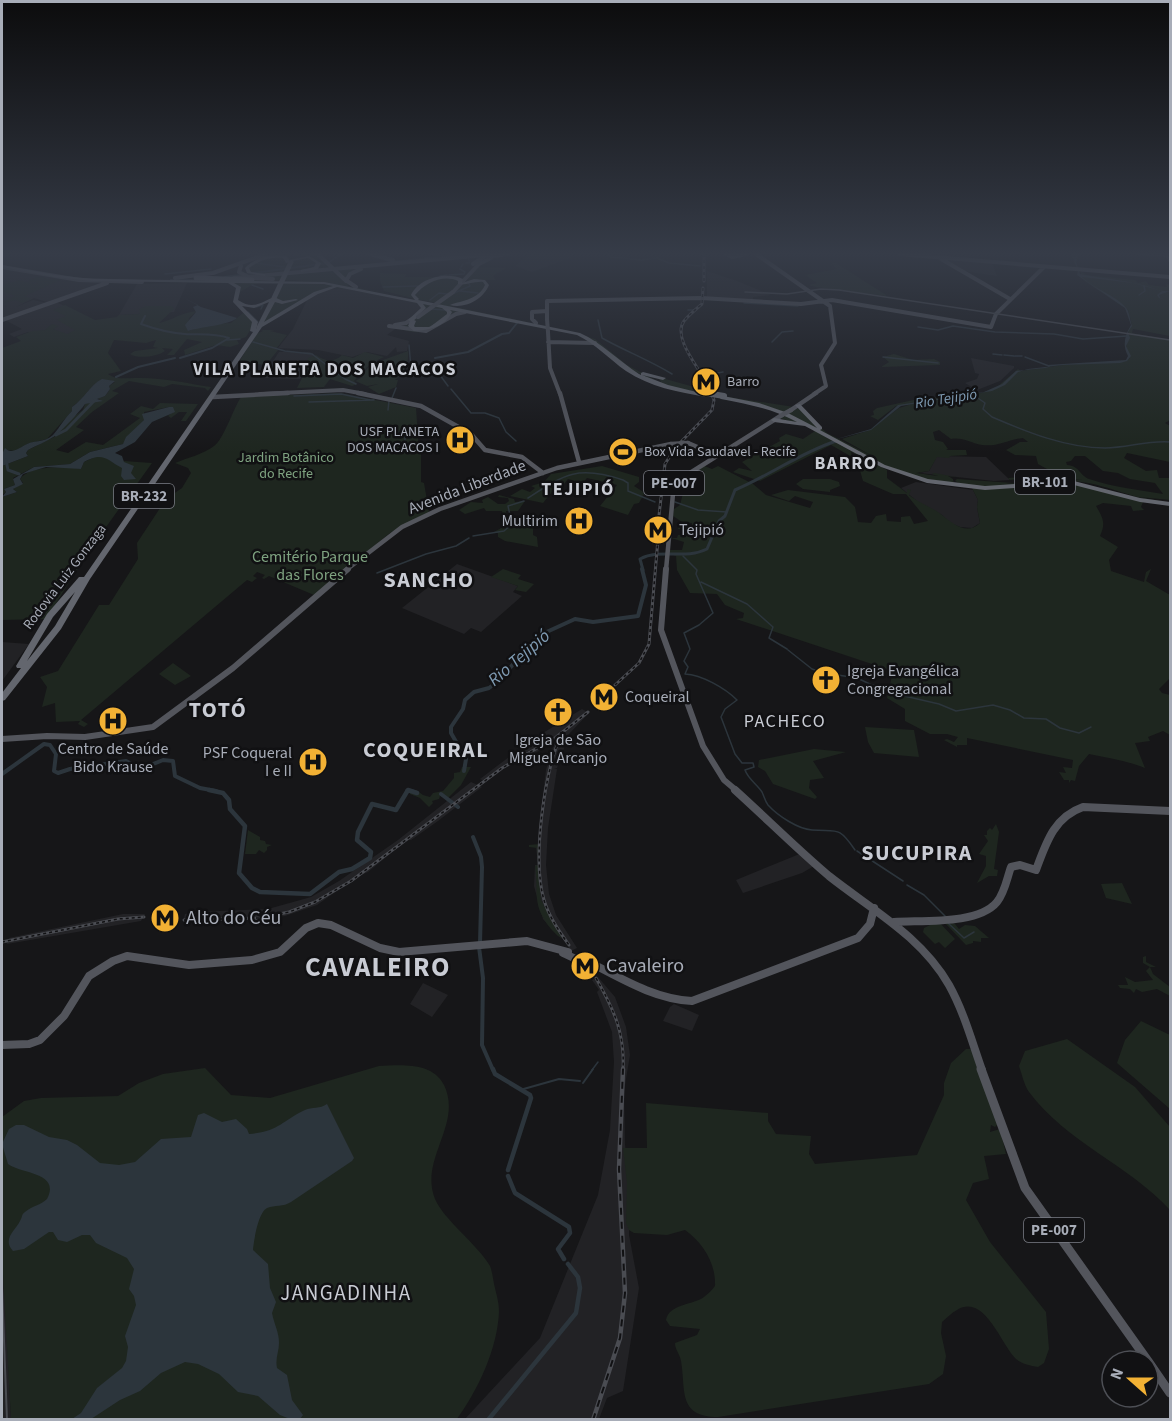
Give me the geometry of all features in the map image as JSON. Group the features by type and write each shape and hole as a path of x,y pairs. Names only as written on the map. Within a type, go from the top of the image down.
{"highway":[{"path":"252,334 256,323 253,320"},
{"name":"Rodovia Luiz Gonzaga","path":"2,693 50,616 93,564 227,374 260,320"},
{"name":"Rodovia Luiz Gonzaga","path":"2,698 66,615 86,579 213,397 263,320"},
{"path":"260,328 270,320"},
{"path":"414,320 411,326 414,329 431,328 441,320"},
{"name":"BR-101","path":"513,320 571,332 599,344 627,369 669,387 740,399 774,409 819,429"},
{"name":"BR-101","path":"532,320 591,336 642,374 663,378 658,379 706,394"},
{"name":"BR-101","path":"726,397 779,408 890,469 927,481 990,485 1068,479 1138,497 1170,502"},
{"path":"740,399 758,410"},
{"path":"796,408 819,429"},
{"path":"779,419 819,429"},
{"name":"BR-101","path":"838,440 886,465 953,484"},
{"path":"50,616 55,620 66,615"},
{"path":"40,631 52,626 54,628 52,633"}],"main road":[{"path":"412,320 401,325 390,325 397,328 427,331 445,320"},
{"path":"397,328 412,320"},
{"path":"547,320 550,368 561,396 573,447 579,462"},
{"name":"PE-007","path":"832,320 835,342 821,365 826,385 824,389 779,419 675,481 661,630 700,740 724,780 830,876 894,922 934,963 949,985 960,1008 1025,1188 1139,1349"},
{"path":"949,320 991,327 994,320"},
{"path":"571,332 576,335 576,341"},
{"path":"548,342 591,341 599,344"},
{"path":"213,397 343,390 421,406 471,434 484,450 520,457 543,473"},
{"name":"Avenida Liberdade","path":"2,739 89,736 150,728 247,657 395,531 440,510 579,462 671,444 691,444 716,455"},
{"path":"894,922 977,916 990,909 998,901 1012,866 1020,865 1036,870 1057,821 1074,810 1085,807 1170,811"},
{"path":"554,949 667,997 692,1001 858,938 870,924 874,908"},
{"path":"2,1044 29,1044 40,1040 64,1016 89,976 112,961 127,956 189,965 252,960 272,956 286,948 306,928 318,923 331,925 380,948 395,951 527,941 568,952"},
{"name":"PE-007","path":"1160,1378 1170,1393"}],"shaded area":[{"path":"6,320 98,322 65,335 51,328 34,334 28,332 14,337 9,334 22,329"},
{"path":"189,320 232,320 188,331 185,325"},
{"path":"297,320 407,320 387,335 409,341 407,351 397,352 396,347 387,356 367,352 352,357 318,350 278,348"},
{"path":"1129,320 1132,326 1128,332 1130,338 1126,346 1131,356 1127,361 1120,363 1049,367 1047,365 1126,360 1128,356 1125,348 1125,340 1127,333 1131,325"},
{"path":"279,352 310,352 315,355 300,379 262,378"},
{"path":"971,358 1014,366 1014,368 1000,381 977,390 965,383 977,379 979,374 975,373"},
{"path":"1024,370 1018,372 1005,385 992,391 901,406 871,430 833,440 871,429 898,405 984,392 1002,384 1016,371"},
{"path":"102,379 115,381 109,386 110,389 105,396 97,399 103,401 85,404 55,436 28,450 26,453 28,456 2,466 2,454 5,448 12,451 50,438 72,411 72,407"},
{"path":"173,407 175,412 152,422 135,442 115,453 122,456 124,462 134,466 131,473 136,479 124,480 121,476 122,468 104,458 96,457 84,462 81,469 46,467 23,474 20,479 23,484 13,489 17,492 2,497 6,492 4,489 15,485 13,479 34,467 70,464 90,452 123,444 126,437 144,420 142,414"},
{"path":"937,456 986,457 1010,480 994,481 919,473 929,471"},
{"path":"916,482 973,490 978,500 980,523 972,528 960,527 948,522 942,515 918,502 901,488"},
{"path":"457,564 518,586 513,592 522,596 481,632 471,628 464,634 402,608"},
{"path":"2,642 29,644 2,681"},
{"path":"582,709 589,713 569,734 557,768 554,768 557,769 548,828 546,865 549,894 556,915 577,948 571,951 543,919 534,886 535,865 538,865 536,847 540,846 540,818 546,770 555,741 505,768 486,782 480,779 530,741"},
{"path":"471,782 482,787 438,821 411,840 407,840 368,872 355,878 317,905 285,916 256,920 183,922 185,914 195,912 268,909 311,897 339,881 398,840"},
{"path":"802,853 814,866 802,873 743,893 736,880"},
{"path":"123,914 145,914 141,921 7,944 9,938"},
{"path":"598,977 615,997 626,1027 630,1055 624,1091 625,1144 629,1185 629,1235 639,1288 623,1391 607,1398 599,1419 464,1420 540,1338 598,1195 610,1130 614,1062 612,1032 597,992 599,990 592,980"},
{"path":"423,983 448,995 432,1017 410,1004"},
{"path":"674,1004 699,1015 692,1031 663,1021"},
{"path":"327,1104 354,1158 291,1202 267,1208 261,1215 257,1227 253,1250 268,1264 270,1288 276,1302 272,1313 279,1339 277,1368 287,1375 292,1400 303,1415 300,1419 290,1419 280,1415 258,1396 238,1392 219,1374 198,1364 185,1362 161,1373 140,1391 120,1400 91,1419 72,1419 81,1413 97,1388 122,1368 126,1361 128,1347 125,1336 136,1305 129,1289 134,1269 127,1258 96,1243 90,1235 82,1235 67,1242 58,1240 53,1232 49,1232 24,1249 13,1251 9,1243 10,1235 23,1214 47,1199 50,1190 49,1184 38,1175 8,1164 2,1144 9,1129 16,1125 24,1125 49,1137 67,1140 77,1145 100,1163 119,1165 135,1162 161,1139 191,1137 198,1115 204,1113 222,1122 236,1119 249,1134 267,1131 305,1110"},
{"path":"2,1257 4,1272 11,1419 2,1419"}],"green space":[{"path":"58,320 162,320 159,323 168,320 189,320 188,331 210,324 231,323 234,320 253,320 254,324 246,337 237,340 239,344 230,347 216,345 185,355 184,350 202,342 187,339 174,355 167,355 173,349 162,348 165,351 142,357 130,354 135,351 158,348 153,347 156,340 146,343 114,340 108,353 121,371 108,374 111,376 164,379 211,387 208,391 205,388 172,384 164,387 129,381 112,391 119,393 92,412 76,427 84,430 56,450 68,453 86,442 103,445 140,418 130,414 141,406 153,409 160,403 198,404 186,421 181,421 187,412 179,412 171,418 168,416 174,410 169,407 144,412 144,420 123,444 90,452 70,464 34,467 13,478 15,485 4,489 6,492 2,495 2,466 28,456 26,453 28,450 58,435 69,420 83,410 85,404 100,400 98,398 105,396 110,389 109,386 115,382 101,381 96,384 72,407 72,411 47,439 27,444 16,451 6,450 2,454 2,348 21,341 16,337 32,331 45,330 52,324 59,326 53,329 67,334 75,330"},
{"path":"264,320 272,320 261,327"},
{"path":"414,320 445,320 420,332 414,332 396,328 409,324 408,328 413,331"},
{"path":"1131,320 1170,320 1170,336 1133,329 1132,333 1170,340 1170,420 1165,423 1170,426 1170,462 1127,453 1124,458 1146,471 1157,470 1159,478 1170,478 1170,500 1139,497 1170,503 1144,499 1083,482 1058,481 1014,486 1072,483 1143,502 1141,507 1144,510 1133,511 1131,506 1103,503 1096,506 1103,521 1100,536 1118,547 1109,560 1111,571 1144,582 1146,572 1151,569 1146,581 1170,595 1170,678 1159,689 1162,693 1170,695 1170,735 1163,731 1148,737 1150,741 1135,743 1145,768 1089,754 1079,766 1075,781 1071,780 1069,783 1069,780 1064,780 1059,772 1066,773 1063,767 1072,768 1073,760 967,738 967,745 957,745 957,747 944,740 954,742 958,737 947,734 930,734 905,721 905,709 887,698 893,671 736,619 743,618 744,613 725,605 717,594 690,593 677,570 676,556 670,554 670,550 682,550 684,542 671,538 677,538 678,535 691,535 691,530 678,529 679,526 691,527 692,523 682,522 673,516 674,509 680,505 683,493 676,484 689,487 690,483 686,481 705,472 696,468 702,465 712,469 718,466 753,484 766,495 810,508 813,502 795,496 789,501 771,495 788,490 845,497 855,507 858,522 871,523 876,516 886,514 887,521 901,522 901,517 910,516 914,524 928,521 906,494 893,494 863,481 857,460 862,457 856,458 855,455 860,455 814,428 779,418 798,408 827,433 874,457 842,439 870,430 899,408 912,404 896,406 878,420 870,416 874,415 873,411 877,408 918,399 982,393 997,387 1018,369 1020,371 1063,365 1126,361 1130,358 1126,346 1128,332 1132,325","holes":["939,430 951,439 963,439 982,445 993,445 1023,438 1028,442 1020,442 1006,450 1015,455 1036,456 1038,464 1056,474 1008,478 1010,480 1046,476 1082,480 1051,479 998,485 1013,483 957,479 955,481 967,486 983,487 972,488 978,500 980,523 975,527 960,527 913,498 909,495 911,490 907,489 907,493 887,478 887,470 864,458 907,475 954,484 953,479 948,476 962,478 934,473 932,474 938,476 916,473 929,471 937,457 967,455 966,450 946,450 948,449 943,442 935,440 933,432","1075,456 1085,456 1103,471 1155,483 1163,494 1098,482 1089,479 1075,467 1067,465 1066,462 1071,461"]},
{"path":"550,326 595,339 627,365 659,382 662,378 705,390 709,394 794,407 784,412 668,387 630,369 589,338"},
{"path":"261,330 275,330 270,331 287,335 266,365 239,362 256,334 263,331"},
{"path":"408,351 406,367 395,380 398,380 396,387 379,394 368,387 378,384 367,386 355,381 363,377 361,375 372,364"},
{"path":"365,352 384,357 371,363 354,381 357,384 352,386 330,379 324,387 297,388 305,372 308,358 316,355 322,359 332,360 342,355 353,358"},
{"path":"894,354 913,360 934,359 940,362 940,365 881,367 889,362 883,357"},
{"name":"Jardim Botânico do Recife","path":"340,393 416,408 419,450 417,451 421,452 421,482 424,483 429,512 390,533 314,595 269,576 264,579 262,578 265,575 257,572 253,576 257,578 252,582 247,580 81,720 88,724 84,727 78,724 80,721 56,722 55,703 42,707 47,687 40,677 58,671 99,605 109,605 138,559 137,543 166,499 182,488 191,473 188,468 175,463 205,451 218,442 241,397"},
{"path":"815,431 851,451 852,457 831,445 760,481 733,472 739,468 752,471 742,462 780,441 779,438 786,434 803,439"},
{"path":"97,456 105,457 117,465 124,461 152,463 91,548 46,619 2,620 2,497 17,492 13,489 23,483 20,479 31,471 58,467 81,469 84,462"},
{"path":"602,466 639,477 639,482 634,486 644,494 639,503 634,504 628,515 600,506 617,485 587,478 583,483 568,479 560,489 555,488 543,503 510,496 522,489 530,492 535,488 531,486 544,482 551,474"},
{"path":"803,479 830,479 839,482 840,486 830,492 803,489 796,484"},
{"path":"499,495 514,499 515,502 525,501 518,511 506,511 508,523 516,521 533,525 533,535 537,537 538,547 505,541 498,537 498,533 494,532 505,526 502,511 486,511 484,508 465,514 459,510 471,502 483,503 482,500 488,497 498,504 505,504 509,501 508,498 498,497"},
{"path":"503,569 521,575 518,579 534,584 526,592 515,590 518,586 491,577"},
{"path":"173,663 191,676 175,685 159,674"},
{"path":"865,727 914,730 919,757 874,753 868,742"},
{"path":"814,749 846,752 813,761 824,778 810,780 809,788 817,797 815,799 773,784 765,771 758,767 759,760"},
{"path":"462,767 471,767 461,785 448,798 440,796 439,799 432,801 429,807 420,798 410,794 410,791 416,790 430,797 433,793 443,791 454,778 454,773 460,772"},
{"path":"996,824 999,832 994,869 998,870 997,876 989,876 977,883 986,866 986,856 979,854 988,841 984,835 987,835 987,831 990,828 992,830"},
{"path":"248,830 260,837 260,840 265,841 266,844 272,845 267,847 264,853 259,850 256,854 245,854"},
{"path":"540,844 541,900 562,938 551,929 538,905 535,866 538,865 537,848 529,847 529,845"},
{"path":"1122,883 1132,904 1106,898 1101,884"},
{"path":"938,921 955,939 945,948 939,942 935,944 923,932 924,928"},
{"path":"944,922 955,924 959,929 965,925 975,926 989,938 981,938 981,942 973,941 966,945"},
{"path":"1146,956 1146,962 1156,967 1143,963 1143,957"},
{"path":"1150,967 1153,974 1170,987 1170,996 1157,989 1142,992 1136,989 1134,993 1118,985 1128,985 1125,977 1135,982 1153,980 1146,971"},
{"path":"1141,1021 1170,1035 1170,1109 1117,1063 1125,1040"},
{"path":"1067,1039 1135,1087 1170,1127 1170,1210 1154,1194 1061,1125 1044,1110 1027,1089 1019,1066 1025,1051"},
{"path":"966,1049 972,1049 998,1124 995,1127 991,1125 990,1132 1000,1129 1006,1154 984,1156 989,1179 973,1183 966,1200 990,1242 1046,1312 1049,1349 1044,1363 1038,1367 1016,1359 984,1314 967,1307 955,1311 942,1322 941,1333 946,1356 943,1374 929,1384 718,1417 705,1416 696,1412 686,1399 681,1361 675,1343 697,1335 700,1329 670,1326 666,1320 676,1308 707,1295 715,1286 715,1278 711,1262 703,1247 685,1230 667,1235 634,1233 629,1230 626,1223 627,1183 623,1148 647,1148 646,1103 768,1113 768,1121 776,1134 811,1136 809,1154 815,1164 917,1155 944,1095 944,1083 951,1063"},
{"path":"379,1066 416,1066 432,1072 444,1085 448,1099 448,1114 432,1170 435,1199 439,1207 485,1258 492,1272 499,1308 495,1339 479,1382 456,1420 11,1419 2,1257 2,1117 24,1101 41,1098 118,1096 139,1083 163,1074 205,1068 231,1095 270,1098"}],"waterway":[{"path":"143,320 141,324 157,329 229,338 212,348 180,358"},
{"path":"598,320 602,338 672,374"},
{"path":"435,358 468,352 502,334 509,333 517,323"},
{"path":"918,327 938,330 953,326 995,332 1054,334 1083,339 1127,336"},
{"path":"772,342 782,332 793,331"},
{"path":"227,340 240,339"},
{"path":"253,342 285,351 312,354 345,379 356,384"},
{"path":"409,345 411,368"},
{"path":"993,354 1002,355"},
{"path":"1004,355 1014,356"},
{"path":"1015,356 1022,356"},
{"path":"883,357 938,363"},
{"path":"1025,357 1049,366"},
{"path":"116,377 138,367 175,358"},
{"path":"437,371 448,386"},
{"path":"712,374 723,372"},
{"path":"392,398 396,388"},
{"path":"451,389 471,413 485,413 499,418 506,432 516,441"},
{"path":"294,396 341,394 370,400"},
{"path":"975,396 985,403 983,409 992,417 1061,442 1105,448 1170,442"},
{"path":"56,435 66,430 95,400"},
{"path":"309,402 374,400"},
{"path":"388,410 389,401"},
{"path":"399,432 405,440"},
{"name":"Rio Tejipió","path":"643,570 640,559 648,556 690,554 707,549 719,521 725,516 735,490 836,441"},
{"path":"6,460 8,470 19,474"},
{"path":"528,498 572,474 594,473 623,480 628,483 628,491 655,502"},
{"path":"473,536 504,531 512,524 508,506 524,501"},
{"path":"675,502 698,510 727,512"},
{"path":"377,573 426,554 456,546 469,538"},
{"path":"683,556 697,570 696,574 713,613 699,625 684,633 690,649 684,661 688,667 685,674 713,683 737,700 725,709 721,717 735,754 742,763 753,763 754,767 745,770 762,792 768,805 795,825 812,830 841,833 855,850"},
{"name":"Rio Tejipió","path":"464,771 466,759 451,733 451,727 463,709 465,700 474,692 489,688 497,682 540,635 575,619 593,622 638,616 646,585 642,569"},
{"path":"701,582 747,604 773,627 769,638 787,649"},
{"path":"788,650 812,669 824,673"},
{"path":"825,673 857,678 872,685 886,686"},
{"path":"892,687 900,695 939,704 956,711 993,705 1010,710 1024,718 1046,719 1060,728 1079,733 1091,727"},
{"name":"Rio Tejipió","path":"2,774 44,744 50,745 56,754 54,771 58,773 70,769 126,761 141,769 163,760 173,761 175,776 200,788 216,791"},
{"name":"Rio Tejipió","path":"209,790 223,793 229,800 230,809 245,826 239,873 252,888 260,892 310,894 339,872 352,869 370,858 371,852 357,840 358,832 372,804 396,810 407,791"},
{"name":"Rio Tejipió","path":"407,791 411,791"},
{"name":"Rio Tejipió","path":"411,791 417,793"},
{"path":"441,794 458,807"},
{"path":"473,837 481,857 482,867 480,943"},
{"path":"857,851 903,881"},
{"path":"907,885 924,895 946,917"},
{"path":"947,922 964,938 974,932"},
{"path":"479,947 483,978 482,1045 493,1070"},
{"path":"592,1070 598,1062"},
{"path":"493,1069 495,1074 530,1095 531,1098 508,1170"},
{"path":"583,1083 593,1069"},
{"path":"520,1090 559,1079 580,1081"},
{"path":"508,1176 515,1193 569,1227 570,1233 558,1249 564,1259"},
{"path":"488,1420 576,1313 580,1288 578,1277 568,1264"}],"tram line":[{"path":"1040,320 1170,340"},
{"path":"2,1288 7,1420"}],"railway":[{"path":"685,320 681,327 683,342 703,377"},
{"path":"658,524 665,464 675,448 712,410 714,400 709,387"},
{"path":"615,685 639,663 649,644 658,539"},
{"path":"184,920 260,918 289,912 315,902 351,881 502,768 555,738 588,712"},
{"path":"561,735 549,771 545,793 539,863 546,906 569,945"},
{"path":"2,942 118,919 144,917"},
{"path":"596,978 617,1022 622,1045 623,1069"},
{"path":"593,1420 620,1338 625,1293 619,1169 623,1069"}],"place":[{"name":"Barro","path":"706,382"},
{"name":"USF PLANETA DOS MACACOS I","path":"460,440"},
{"name":"Box Vida Saudavel - Recife","path":"623,452"},
{"name":"Multirim","path":"579,521"},
{"name":"Tejipió","path":"658,530"},
{"name":"Igreja Evangélica Congregacional","path":"826,680"},
{"name":"Coqueiral","path":"604,697"},
{"name":"Igreja de São Miguel Arcanjo","path":"558,712"},
{"name":"Centro de Saúde Bido Krause","path":"113,721"},
{"name":"PSF Coqueral I e II","path":"313,762"},
{"name":"Alto do Céu","path":"165,918"},
{"name":"Cavaleiro","path":"585,966"}],"district":[{"name":"VILA PLANETA DOS MACACOS","path":"325,369"},
{"name":"BARRO","path":"846,463"},
{"name":"TEJIPIÓ","path":"578,489"},
{"name":"SANCHO","path":"429,580"},
{"name":"TOTÓ","path":"218,710"},
{"name":"PACHECO","path":"785,721"},
{"name":"COQUEIRAL","path":"426,750"},
{"name":"SUCUPIRA","path":"917,853"},
{"name":"CAVALEIRO","path":"378,967"},
{"name":"JANGADINHA","path":"346,1293"}],"park label":[{"name":"Cemitério Parque das Flores","path":"310,566"}]}
